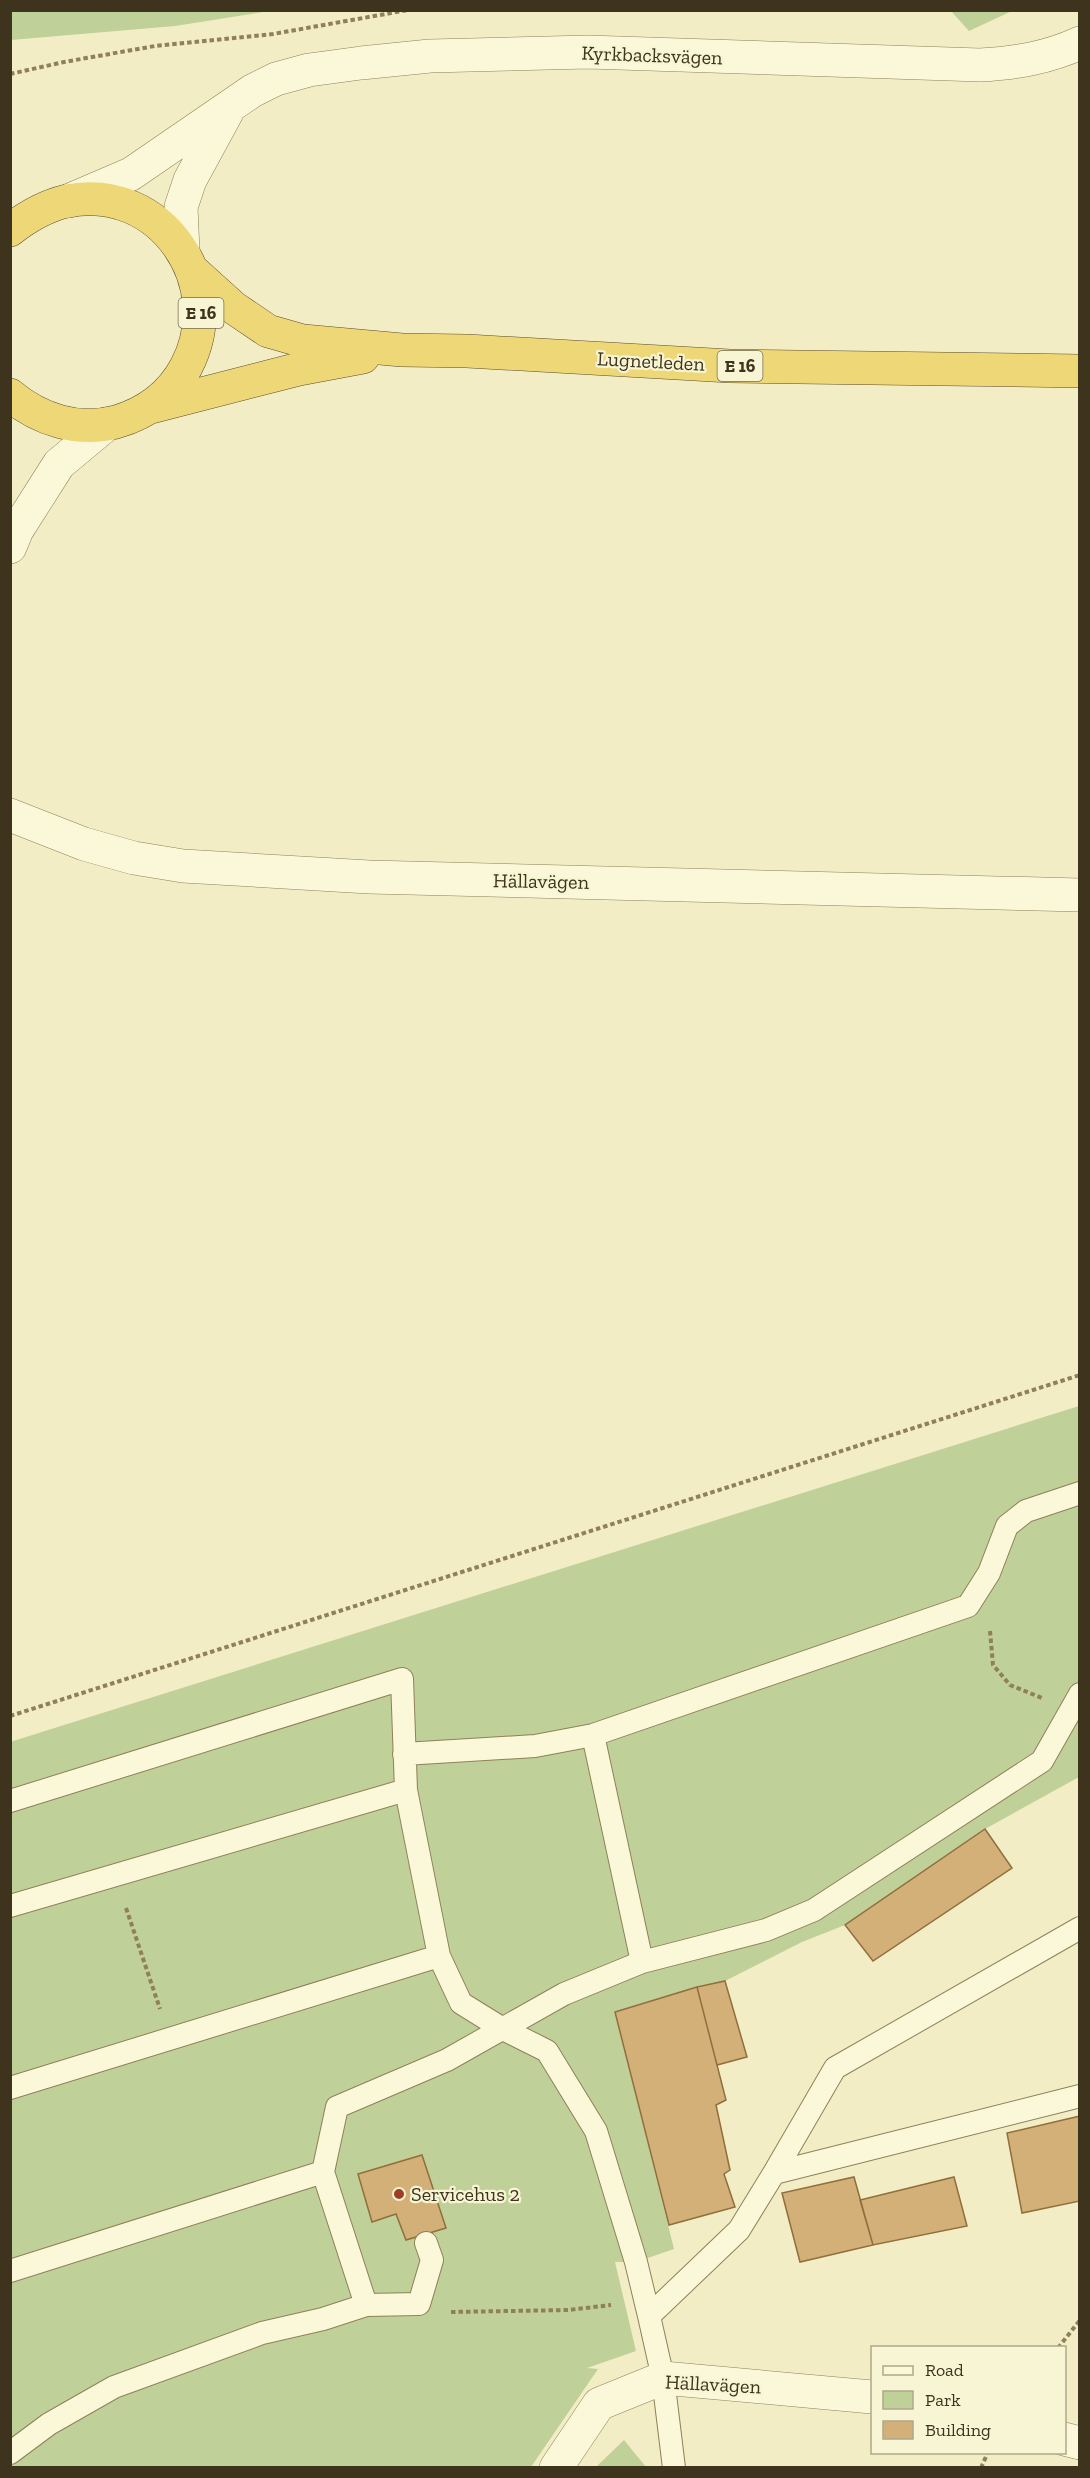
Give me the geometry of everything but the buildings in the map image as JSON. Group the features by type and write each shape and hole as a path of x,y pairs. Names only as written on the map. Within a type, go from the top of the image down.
{"highway":[{"name":"E 16","path":"10,395 32,411 63,423 86,426 107,424 129,418 149,408 180,378 194,352 201,315 199,292 188,261 169,233 141,212 111,202 89,199 68,201 47,207 16,222"},
{"name":"Lugnetleden","path":"188,261 234,309 268,331 303,341 402,350 468,351 730,366 1080,371"},
{"name":"Lugnetleden","path":"149,408 299,369 402,350"}],"street":[{"name":"Kyrkbacksvägen","path":"68,201 130,174 252,91 276,79 309,70 430,56 588,52 980,65 1016,63 1043,57 1080,43"},
{"name":"Kyrkbacksvägen","path":"188,261 181,207 187,189 231,105"},
{"path":"10,547 17,530 59,464 107,424"},
{"name":"Hällavägen","path":"10,815 84,844 134,858 183,866 369,877 1080,895"},
{"name":"Hällavägen","path":"556,2468 598,2404 663,2378 871,2397"}],"lane":[{"path":"404,1754 535,1746 593,1735 968,1606 989,1574 1007,1526 1026,1511 1080,1493"},
{"path":"10,1801 402,1679 406,1790 439,1956 461,2003 503,2029 547,2051 596,2131 636,2262 647,2308 663,2378 674,2468"},
{"path":"366,2305 323,2172 337,2107 447,2060 564,1994 642,1962 766,1930 814,1910 1042,1761 1077,1698"},
{"path":"593,1735 642,1962"},
{"path":"10,1906 406,1790"},
{"path":"647,2308 738,2230 774,2174 835,2068 1080,1928"},
{"path":"10,2088 439,1956"},
{"path":"774,2174 1080,2096"},
{"path":"10,2271 323,2172"},
{"path":"10,2453 49,2424 114,2387 262,2333 323,2319 366,2305 419,2304 432,2260 426,2243"}],"path":[{"path":"10,75 64,62 155,46 273,34 408,10"},
{"path":"10,1716 1080,1375"},
{"path":"989,1574 989,1623 993,1665 1010,1685 1044,1699 1077,1698"},
{"path":"115,1876 170,2038"},
{"path":"419,2304 457,2313 647,2308"},
{"path":"1060,2346 1080,2320"},
{"path":"981,2468 987,2454"}],"green space":[{"path":"11,10 270,11 175,26 11,40"},
{"path":"951,11 1012,11 969,31"},
{"path":"1079,1406 1079,1777 985,1829 845,1925 802,1942 725,1981 615,2012 674,2249 636,2262 615,2262 636,2351 587,2368 598,2369 531,2467 11,2467 10,1742"},
{"path":"624,2440 646,2467 596,2467"}],"place":[{"name":"Servicehus 2","path":"399,2194"}]}
